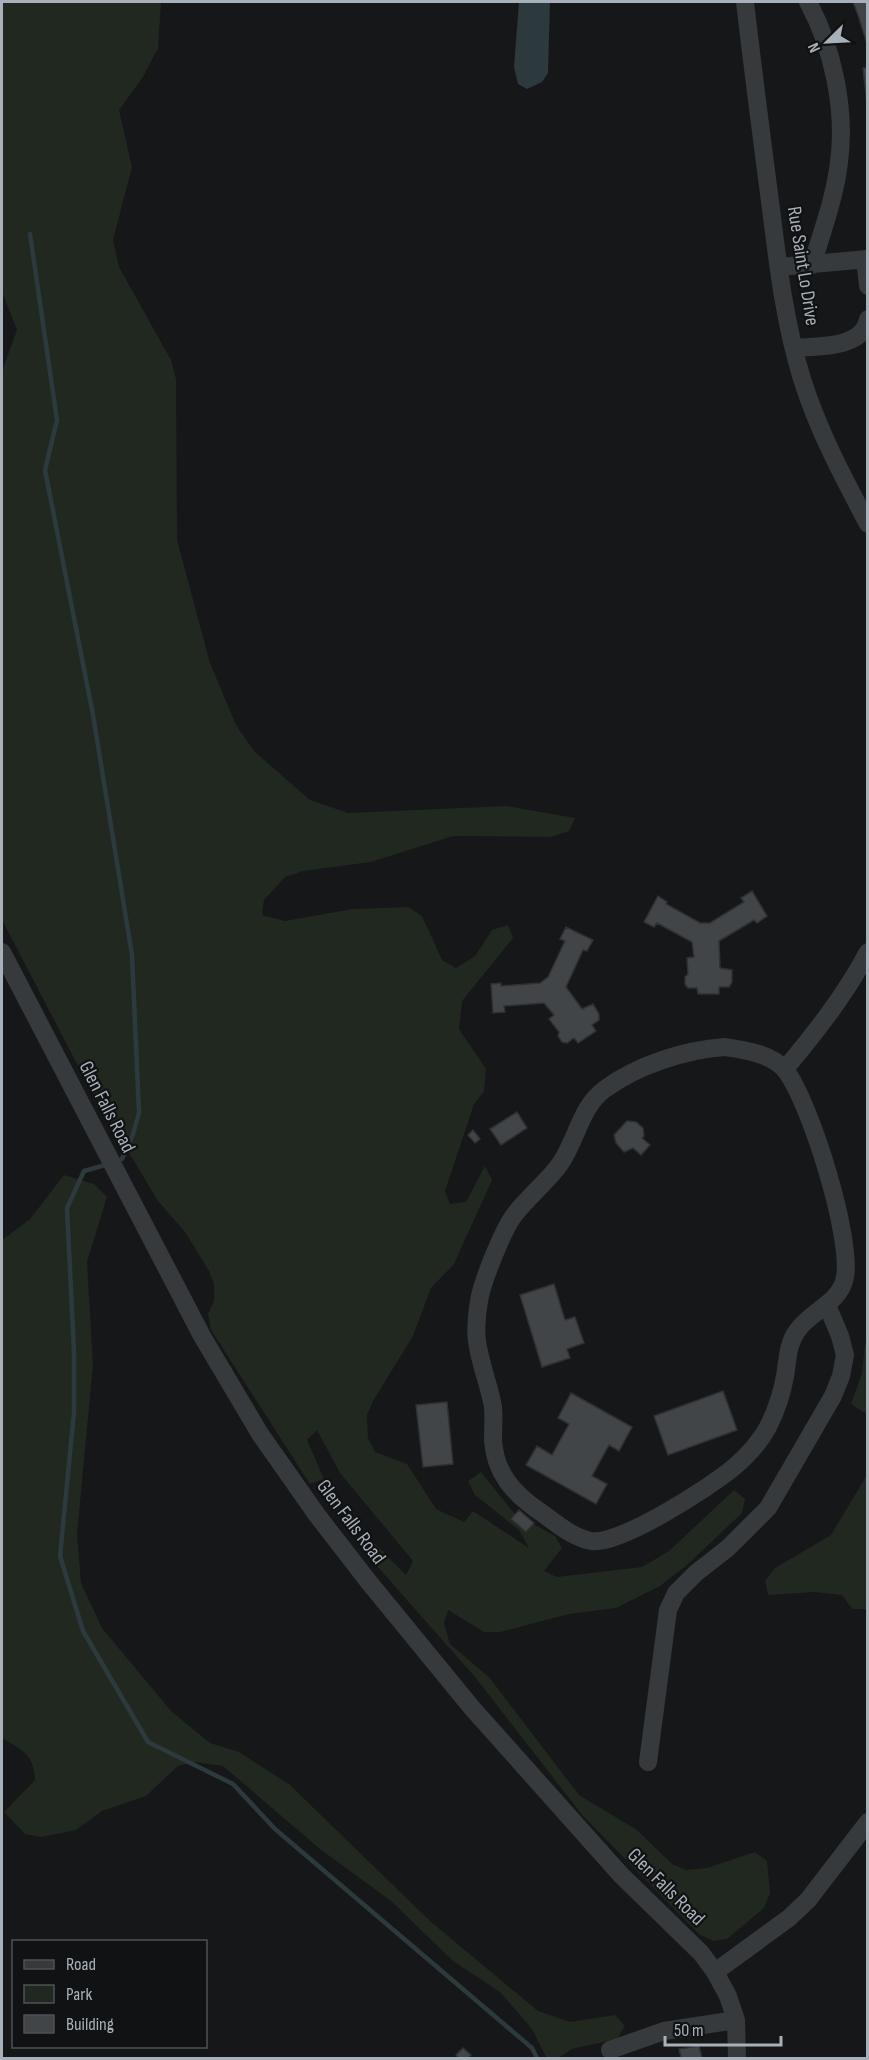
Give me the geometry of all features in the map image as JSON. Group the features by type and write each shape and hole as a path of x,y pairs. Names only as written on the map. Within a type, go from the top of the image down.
{"street":[{"name":"Rue Saint Lo Drive","path":"745,2 778,267 794,348 816,419 867,524"},
{"path":"808,2 826,43 836,84 840,124 839,163 812,265"},
{"path":"778,267 866,259 867,286"},
{"path":"794,348 841,344 858,336 867,325 867,319"},
{"name":"Glen Falls Road","path":"2,952 227,1381 260,1434 317,1515 368,1581 472,1708 598,1850 701,1953 728,1996 736,2020 736,2058"},
{"path":"785,1069 822,1024 855,977 867,952"},
{"path":"725,1047 747,1050 785,1069 807,1111 825,1162 847,1262 844,1281 839,1293 797,1330 789,1347 782,1393 767,1429 752,1449 732,1469 663,1514 627,1534 609,1541 592,1541 572,1534 523,1500 503,1476 496,1459 494,1414 489,1385 476,1339 480,1296 502,1237 513,1216 560,1164 591,1103 604,1090 639,1071 701,1049 725,1047"},
{"path":"648,1762 668,1610 676,1593 696,1573 728,1548 768,1508 833,1396 842,1376 844,1355 840,1336 827,1305"},
{"path":"715,1972 789,1918 808,1900 867,1822"},
{"path":"610,2050 664,2031 736,2020"}],"green space":[{"path":"2,2 161,2 158,48 143,77 119,110 132,167 113,240 119,267 171,360 176,379 177,540 210,663 236,725 254,751 310,800 348,813 507,806 575,818 569,831 551,837 453,836 371,862 303,871 285,877 264,900 262,915 285,921 353,909 408,907 422,916 442,960 456,968 475,956 492,930 508,925 513,938 462,1001 459,1029 486,1069 484,1092 474,1104 445,1191 450,1204 466,1202 485,1166 492,1180 454,1264 431,1288 413,1336 373,1401 367,1415 368,1438 375,1452 407,1464 436,1509 464,1522 473,1511 529,1548 519,1530 475,1495 468,1481 481,1472 514,1513 555,1536 562,1548 544,1571 557,1577 642,1567 669,1551 734,1490 745,1499 742,1513 687,1565 660,1586 616,1608 569,1614 500,1632 484,1632 448,1610 444,1623 450,1644 489,1677 579,1795 637,1830 672,1864 686,1870 707,1868 755,1852 767,1861 770,1893 764,1908 727,1939 713,1941 699,1934 583,1816 475,1677 362,1549 375,1544 406,1575 413,1561 340,1473 317,1430 307,1440 324,1479 310,1484 211,1330 208,1314 214,1301 214,1284 209,1271 185,1232 158,1201 87,1083 2,920 2,371 17,330 2,292"},
{"path":"64,1175 94,1184 107,1197 87,1262 93,1365 77,1534 81,1583 102,1628 172,1712 210,1743 239,1752 290,1785 430,1921 538,2011 570,2022 615,2015 625,2026 617,2039 572,2049 560,2057 546,2057 532,2029 500,1992 453,1961 391,1901 320,1849 223,1766 194,1762 178,1766 146,1796 102,1811 76,1830 41,1837 25,1834 4,1812 35,1780 32,1764 26,1754 2,1738 2,1240 30,1219"},
{"path":"867,1341 867,1413 851,1404 862,1373"},
{"path":"867,1475 867,1609 852,1609 842,1595 814,1592 768,1595 765,1581 775,1568 831,1535"}],"shaded area":[{"path":"519,2 550,2 548,73 542,82 527,89 518,84 514,67"}],"building":[{"path":"853,2 868,2 868,47 858,15"},
{"path":"863,68 868,68 868,113"},
{"path":"752,891 767,916 757,923 754,920 719,941 720,968 732,970 732,982 729,987 719,987 719,994 698,994 697,988 688,988 685,984 685,977 688,974 687,958 694,957 692,942 657,923 654,927 644,922 658,896 667,902 666,904 700,923 710,923 744,902 741,898"},
{"path":"566,927 593,940 587,951 583,950 566,987 582,1009 593,1004 599,1014 599,1020 592,1025 596,1031 578,1043 574,1038 567,1043 562,1042 558,1036 559,1032 549,1019 554,1015 544,1003 504,1006 505,1012 493,1013 491,984 501,983 501,986 540,983 548,977 565,941 560,939"},
{"path":"517,1112 527,1128 501,1145 490,1129"},
{"path":"627,1121 636,1122 643,1128 642,1138 650,1145 641,1155 633,1148 624,1152 616,1143 614,1135"},
{"path":"473,1130 480,1139 475,1143 468,1135"},
{"path":"554,1284 565,1320 575,1317 584,1343 567,1349 570,1358 542,1367 520,1295"},
{"path":"723,1391 737,1430 668,1455 654,1416"},
{"path":"571,1393 632,1427 619,1451 609,1445 592,1476 607,1484 596,1504 526,1465 537,1446 552,1455 569,1424 558,1418"},
{"path":"447,1402 453,1464 423,1467 416,1405"},
{"path":"519,1510 534,1523 526,1532 511,1519"},
{"path":"699,2046 702,2058 677,2058 681,2057 679,2049"},
{"path":"463,2048 471,2055 468,2058 459,2058 456,2055"}],"waterway":[{"path":"30,234 57,420 45,470 93,715 132,955 139,1113 122,1159 117,1161"},
{"path":"109,1164 84,1171 67,1208 74,1352 74,1412 60,1556 83,1631 148,1742 233,1784 275,1829 532,2048 537,2058"}]}
